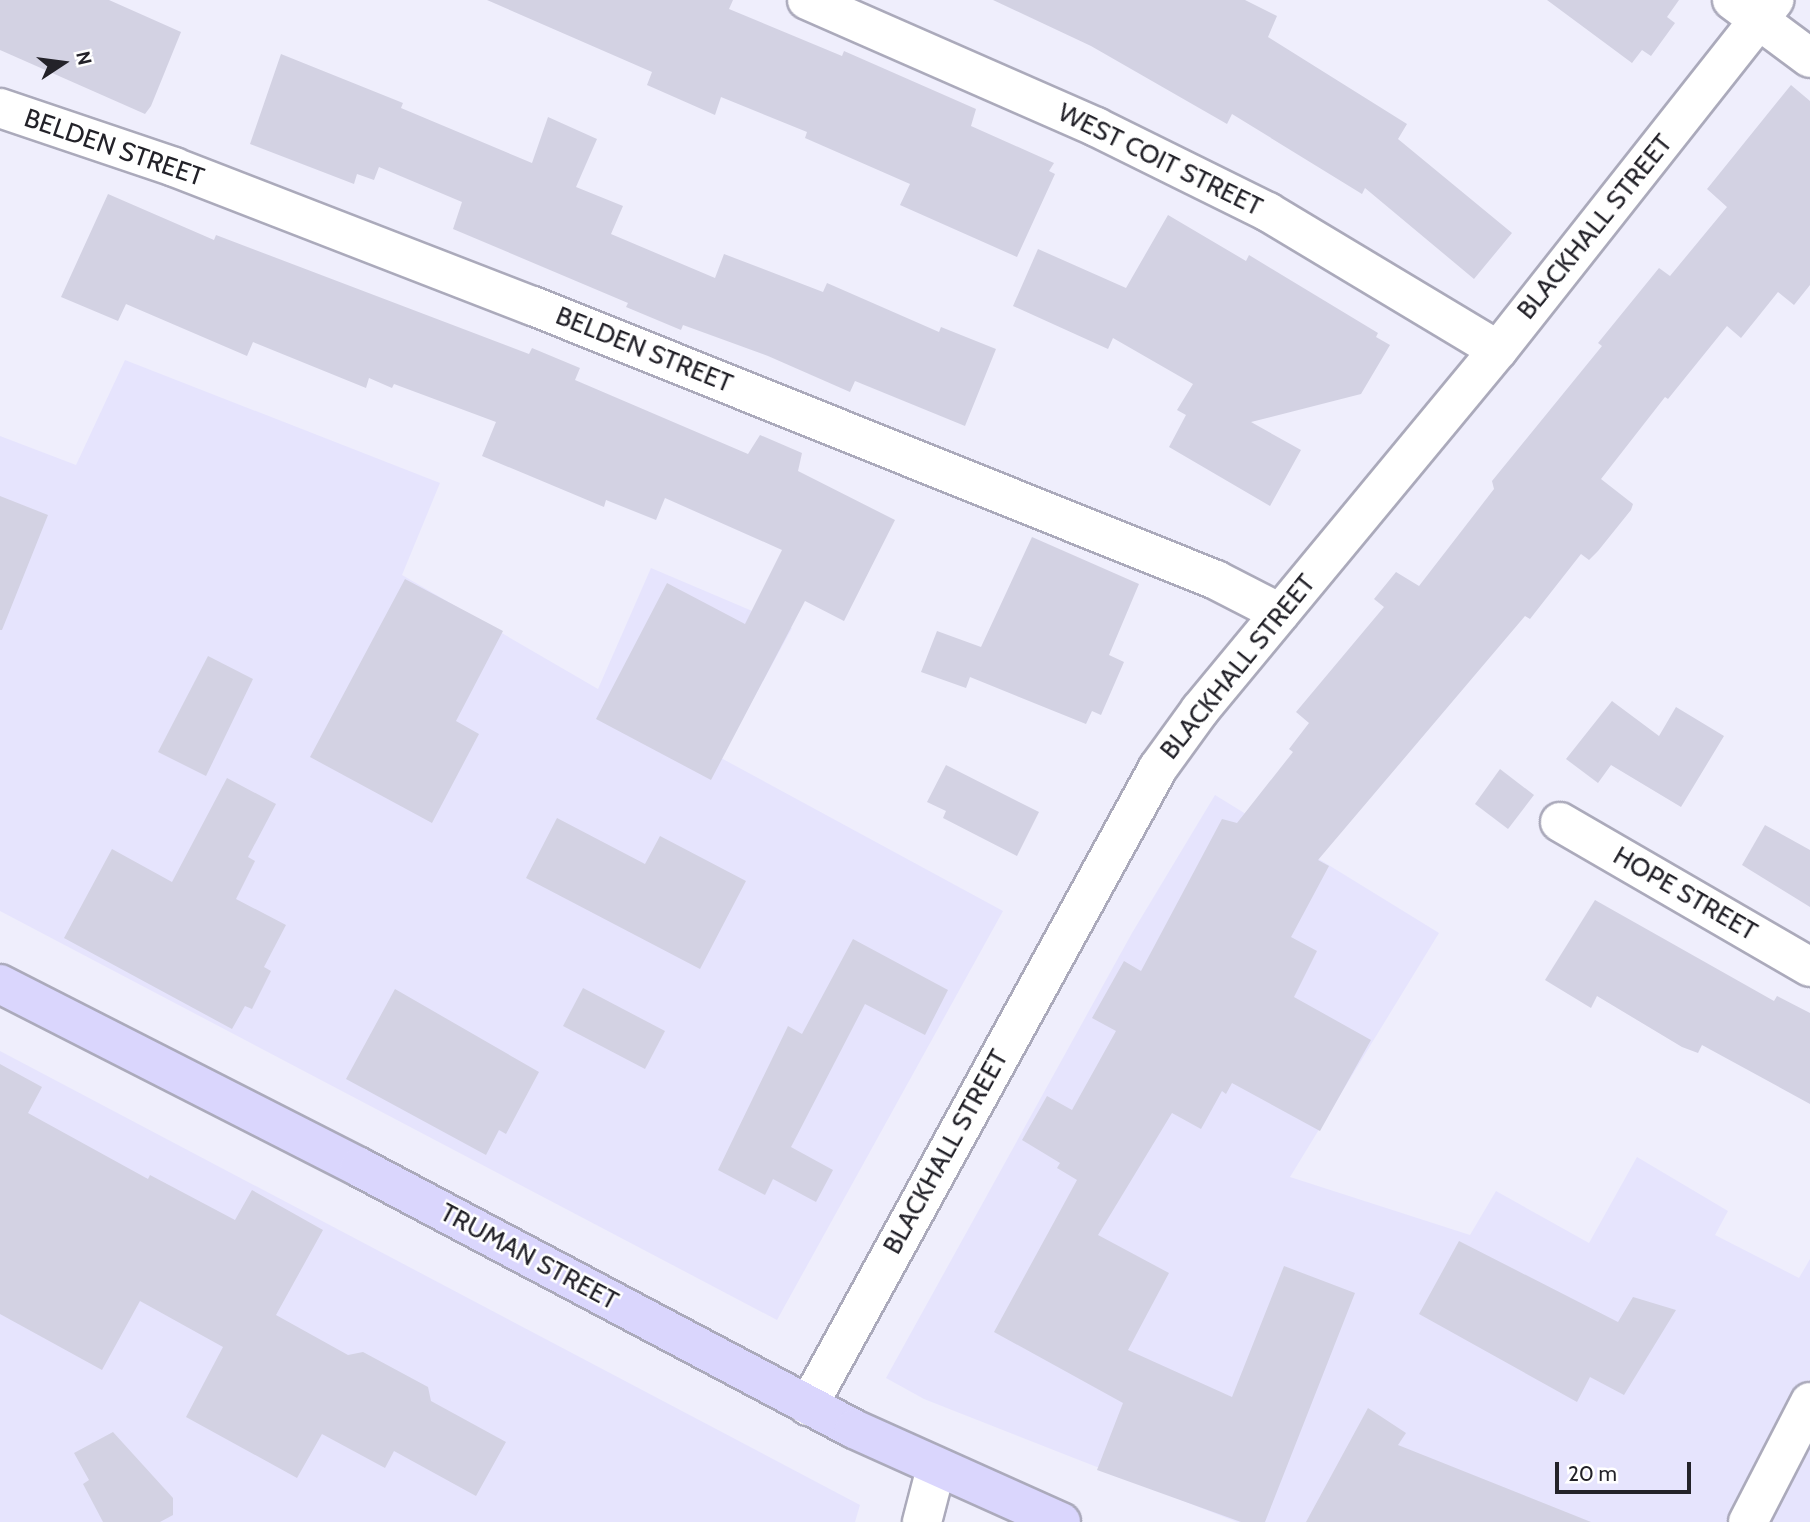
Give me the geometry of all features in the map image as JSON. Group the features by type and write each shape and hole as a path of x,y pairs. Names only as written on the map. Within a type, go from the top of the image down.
{"main road":[{"name":"TRUMAN STREET","path":"0,984 359,1167 808,1406 936,1468 1060,1522"}],"street":[{"name":"WEST COIT STREET","path":"807,0 1096,127 1268,212 1497,350"},
{"name":"BLACKHALL STREET","path":"808,1406 1123,825 1200,710 1497,350 1755,7"},
{"path":"1755,7 1810,58"},
{"name":"BELDEN STREET","path":"0,108 174,167 534,306 1216,580 1280,613"},
{"name":"HOPE STREET","path":"1560,822 1810,967"},
{"path":"1748,1522 1810,1402"},
{"path":"922,1522 936,1468"}],"shaded area":[{"path":"125,360 440,483 402,575 598,689 651,568 792,628 721,758 1003,911 777,1320 0,911 0,436 76,465"},
{"path":"1215,795 1439,933 1290,1177 1470,1235 1496,1191 1589,1243 1637,1157 1728,1211 1715,1235 1799,1278 1810,1259 1810,1522 1237,1522 924,1399 886,1378 1132,933"},
{"path":"0,1051 860,1505 855,1522 0,1522"}],"building":[{"path":"0,0 109,0 181,32 151,106 145,114 0,50"},
{"path":"487,0 733,0 729,9 842,56 844,51 976,109 971,126 1054,163 1049,171 1055,174 1017,257 900,205 910,184 805,138 807,132 721,97 715,115 647,85 652,72"},
{"path":"993,0 1245,0 1277,16 1268,37 1407,124 1398,139 1512,233 1474,279 1365,188 1362,194 1232,114 1227,124 1091,46"},
{"path":"1547,0 1679,0 1667,17 1675,23 1651,56 1642,50 1632,63"},
{"path":"281,54 403,103 401,108 532,163 548,117 597,139 576,187 623,206 611,234 715,278 724,254 823,292 827,283 939,332 941,327 996,349 965,426 855,381 850,392 768,356 683,325 681,330 626,307 628,303 453,229 462,202 379,167 374,180 357,174 354,184 250,144"},
{"path":"1791,85 1810,101 1810,285 1794,305 1778,292 1741,338 1727,326 1668,399 1665,397 1601,479 1633,504 1631,510 1589,560 1581,554 1530,619 1525,616 1318,860 1329,866 1291,937 1317,951 1294,997 1371,1040 1320,1131 1232,1083 1226,1094 1222,1091 1201,1129 1172,1113 1098,1235 1169,1273 1128,1350 1232,1397 1284,1266 1355,1293 1265,1522 1241,1522 1097,1470 1123,1403 994,1332 1077,1180 1057,1168 1060,1163 1022,1140 1047,1096 1072,1110 1116,1031 1092,1018 1124,961 1141,971 1222,819 1237,823 1293,752 1289,749 1309,723 1296,712 1384,607 1374,599 1396,572 1419,586 1494,489 1492,481 1602,346 1598,343 1659,268 1670,276 1727,207 1707,189"},
{"path":"108,194 214,240 216,235 529,354 532,348 580,368 575,380 748,454 760,435 802,453 798,471 895,520 844,621 805,601 711,780 596,719 667,583 745,624 782,550 665,498 656,520 606,500 604,507 482,456 496,422 394,384 392,388 369,378 366,388 253,342 247,356 126,304 118,321 61,297"},
{"path":"1168,215 1246,261 1249,255 1378,333 1376,337 1390,345 1361,394 1251,422 1301,450 1270,506 1169,447 1186,415 1177,410 1193,384 1113,338 1108,349 1013,306 1038,249 1126,288"},
{"path":"0,496 48,515 2,630 0,630"},
{"path":"1032,537 1139,584 1109,655 1124,662 1101,715 1092,711 1086,724 970,677 966,688 921,672 937,631 981,647"},
{"path":"405,579 503,631 456,721 479,734 432,823 310,757"},
{"path":"208,656 253,679 206,776 158,752"},
{"path":"1612,701 1659,736 1676,707 1724,736 1681,807 1611,765 1598,783 1566,759"},
{"path":"946,765 1039,812 1017,856 943,818 946,811 927,802"},
{"path":"1500,769 1534,795 1508,829 1475,804"},
{"path":"227,778 276,804 248,857 255,861 236,899 286,925 264,967 271,971 252,1009 245,1006 232,1029 64,938 112,849 172,882"},
{"path":"557,818 645,864 660,836 746,881 700,969 526,878"},
{"path":"1765,825 1810,850 1810,907 1742,865"},
{"path":"1595,900 1774,1001 1777,996 1810,1013 1810,1104 1702,1045 1698,1053 1682,1047 1597,996 1591,1008 1545,980"},
{"path":"853,939 948,990 925,1035 865,1004 791,1147 833,1170 816,1202 773,1179 765,1195 718,1170 788,1026 802,1034"},
{"path":"583,988 665,1031 645,1069 563,1026"},
{"path":"395,989 539,1072 506,1134 499,1130 486,1155 346,1079"},
{"path":"0,1064 42,1087 28,1113 148,1179 150,1175 235,1220 252,1190 323,1230 276,1315 348,1355 363,1352 428,1387 431,1401 506,1442 476,1496 394,1451 385,1468 322,1434 297,1478 186,1417 223,1347 140,1301 102,1370 0,1314"},
{"path":"1459,1241 1618,1322 1633,1297 1676,1310 1624,1395 1590,1377 1577,1402 1419,1314"},
{"path":"1368,1408 1406,1433 1398,1445 1591,1522 1306,1522"},
{"path":"113,1432 173,1498 173,1515 160,1522 103,1522 83,1484 89,1480 74,1453"}]}
